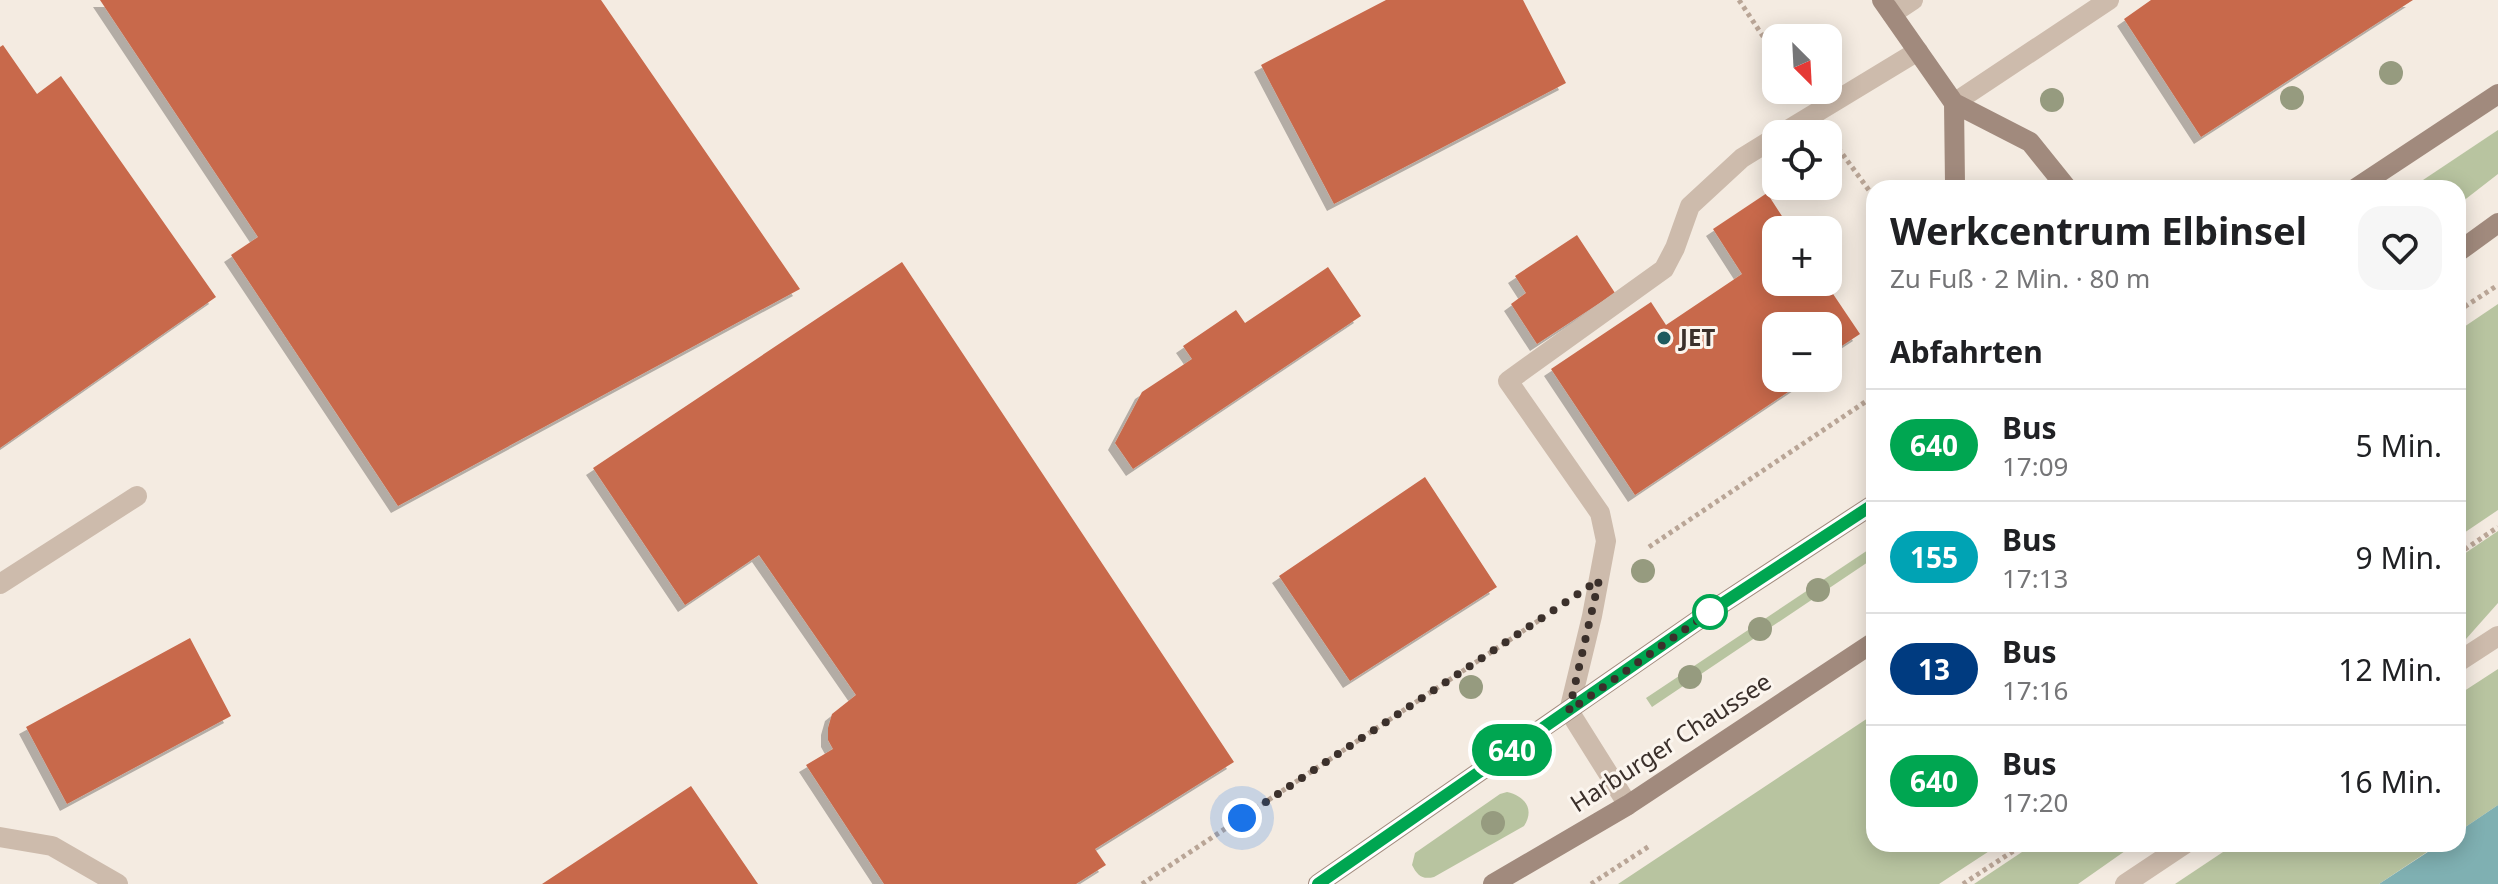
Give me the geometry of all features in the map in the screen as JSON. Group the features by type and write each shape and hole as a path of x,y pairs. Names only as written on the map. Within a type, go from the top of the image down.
{"main road":[{"path":"1887,7 1954,103 2030,142 2061,180"},
{"path":"2368,180 2498,94"},
{"path":"1954,103 1955,180"},
{"path":"2466,246 2498,223"},
{"path":"1318,884 1714,609 1866,509"},
{"name":"Harburger Chaussee","path":"1493,884 1628,805 1866,647"}],"lane":[{"path":"1887,7 1913,0"},
{"path":"1954,103 2109,0"},
{"path":"1804,120 1918,51"},
{"path":"1628,805 1569,711 1606,541 1600,513 1508,381 1664,269 1690,206 1742,158 1762,146"},
{"path":"0,584 137,496"},
{"path":"2466,657 2498,636"},
{"path":"0,837 52,846 118,884"},
{"path":"2125,884 2173,852"}],"path":[{"path":"1739,0 1762,35"},
{"path":"1842,154 1866,186"},
{"path":"2466,306 2498,285"},
{"path":"1142,884 1866,401"},
{"path":"2466,549 2498,527"},
{"path":"1963,884 2012,852"}],"green space":[{"path":"2498,130 2498,174 2466,199 2466,180 2423,180"},
{"path":"2498,304 2498,510 2466,532 2466,326"},
{"path":"2498,531 2498,603 2466,639 2466,553"},
{"path":"1866,551 1866,563 1652,707 1646,698"},
{"path":"2498,669 2498,805 2466,827 2466,690"},
{"path":"1866,719 1866,852 1988,852 1939,884 1618,884"},
{"path":"1507,792 1526,804 1529,814 1524,826 1434,877 1426,878 1418,874 1412,865 1415,853"},
{"path":"2022,852 2124,852 2078,884 1974,884"},
{"path":"2223,852 2427,852 2379,884 2175,884"}],"water":[{"path":"2498,805 2498,884 2379,884 2428,852 2466,852 2466,827"}],"building":[{"path":"100,0 601,0 800,289 398,506 231,255 258,237"},
{"path":"1386,0 1523,0 1566,83 1334,204 1261,65"},
{"path":"2151,0 2413,0 2201,137 2124,19"},
{"path":"3,45 37,94 61,76 216,297 0,448 0,47"},
{"path":"1762,196 1762,200 1772,200 1782,216 1762,216 1762,296 1834,296 1860,334 1842,346 1842,312 1762,312 1762,392 1788,392 1635,495 1551,369 1651,302 1666,325 1742,274 1713,229"},
{"path":"1577,235 1615,293 1537,344 1511,304 1526,293 1515,276"},
{"path":"902,262 1234,762 1095,849 1106,865 1076,884 884,884 806,765 833,749 828,740 832,714 856,695 759,555 685,605 593,468"},
{"path":"1328,267 1361,316 1133,469 1115,443 1142,392 1192,359 1183,346 1236,310 1245,323"},
{"path":"1425,477 1497,587 1350,681 1279,576"},
{"path":"190,638 231,716 67,804 26,727"},
{"path":"691,786 758,884 542,884"}],"bus line":[{"name":"640","path":"1318,884 1714,609 1866,509"}],"place":[{"name":"JET","path":"1664,338"}],"route":[{"path":"1242,818 1599,580 1569,711 1714,609 1710,612"}]}
